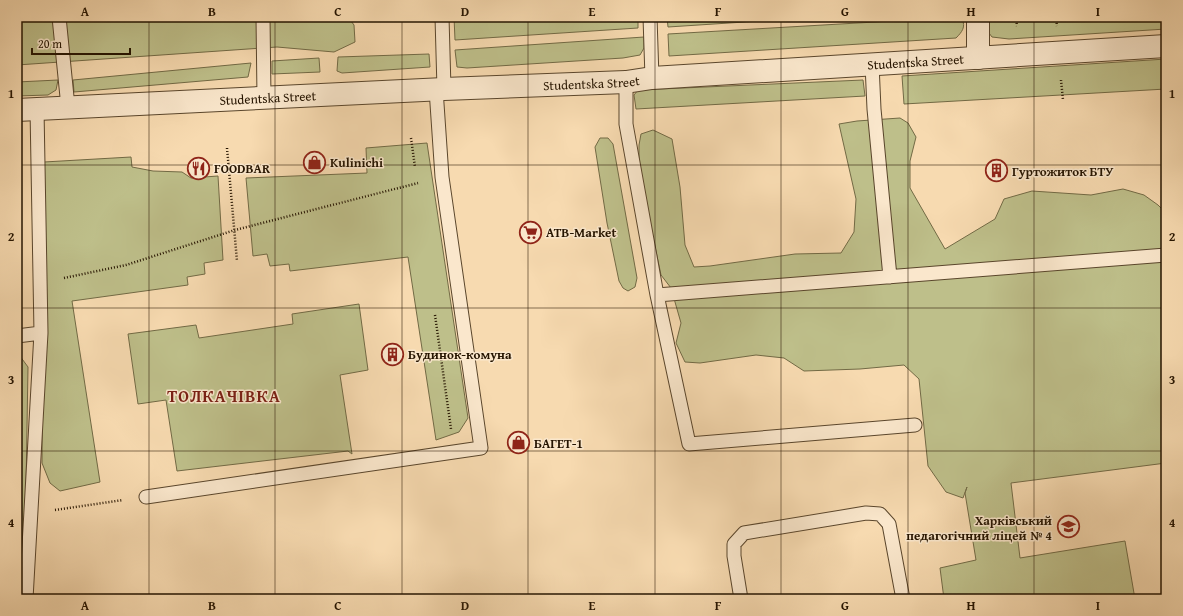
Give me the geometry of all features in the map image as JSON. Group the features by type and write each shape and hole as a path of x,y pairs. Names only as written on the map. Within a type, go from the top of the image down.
{"street":[{"path":"978,17 978,58"},
{"name":"Studentska Street","path":"27,109 440,89 626,82 652,78 1166,46"}],"lane":[{"path":"59,17 68,107"},
{"path":"263,17 264,98"},
{"path":"146,496 481,448 442,177 440,89 442,17"},
{"path":"650,17 652,78"},
{"path":"872,64 874,109 890,277"},
{"path":"626,82 626,124 657,295 689,444 915,425"},
{"path":"26,599 41,333 40,282 27,109"},
{"path":"657,295 1166,255"},
{"path":"17,336 41,333"},
{"path":"741,599 734,556 734,544 744,533 866,513 880,514 889,524 903,599"}],"path":[{"path":"227,148 237,261"},
{"path":"40,282 126,265 235,230 442,177"},
{"path":"30,514 146,496"}],"green space":[{"path":"17,17 348,17 354,25 355,42 334,52 277,47 17,65"},
{"path":"454,17 638,17 638,28 455,40"},
{"path":"667,17 821,17 668,27"},
{"path":"985,17 1166,17 1166,29 1009,39 992,37 986,29"},
{"path":"944,18 962,19 964,24 963,29 956,38 669,56 668,34"},
{"path":"644,37 644,48 640,55 623,58 467,68 457,67 455,50"},
{"path":"429,54 430,67 342,73 337,71 338,57"},
{"path":"319,58 320,72 272,74 272,61"},
{"path":"1166,59 1166,89 904,104 902,76"},
{"path":"251,63 248,77 74,92 73,80"},
{"path":"58,80 56,90 48,95 17,96 17,82"},
{"path":"863,80 865,96 636,109 634,95 638,90"},
{"path":"900,118 908,123 916,137 910,161 910,188 945,249 995,219 1004,199 1032,191 1091,195 1123,189 1144,195 1166,213 1166,463 1011,483 1020,558 1125,541 1135,599 944,599 940,568 976,560 965,493 967,487 963,498 946,492 928,466 919,379 904,365 860,369 804,371 784,358 756,355 700,363 685,362 676,343 681,323 671,288 661,275 639,170 639,145 641,134 653,130 672,139 680,187 685,245 694,267 795,254 841,253 854,232 856,199 839,124 857,121"},
{"path":"600,138 608,138 613,144 637,278 635,287 628,291 623,288 619,281 607,223 595,147"},
{"path":"427,143 468,418 459,432 436,440 408,257 290,271 289,264 270,266 267,254 253,256 246,178 367,173 366,148"},
{"path":"131,157 132,167 153,171 182,172 191,178 218,176 223,260 204,263 205,274 187,277 188,285 72,301 100,482 60,491 50,483 42,463 44,162"},
{"path":"359,304 368,370 340,375 352,454 348,451 177,471 166,400 138,404 128,334 196,325 199,338 293,324 292,314"},
{"path":"17,352 28,367 25,547 17,562"}],"place":[{"name":"Kulinichi","path":"315,162"},
{"name":"FOODBAR","path":"198,168"},
{"name":"Гуртожиток БТУ","path":"996,171"},
{"name":"ATB-Market","path":"531,232"},
{"name":"Будинок-комуна","path":"393,354"},
{"name":"БАГЕТ-1","path":"519,443"},
{"name":"Харківський педагогічний ліцей № 4","path":"1068,527"}],"district":[{"name":"ТОЛКАЧІВКА","path":"224,395"}]}
